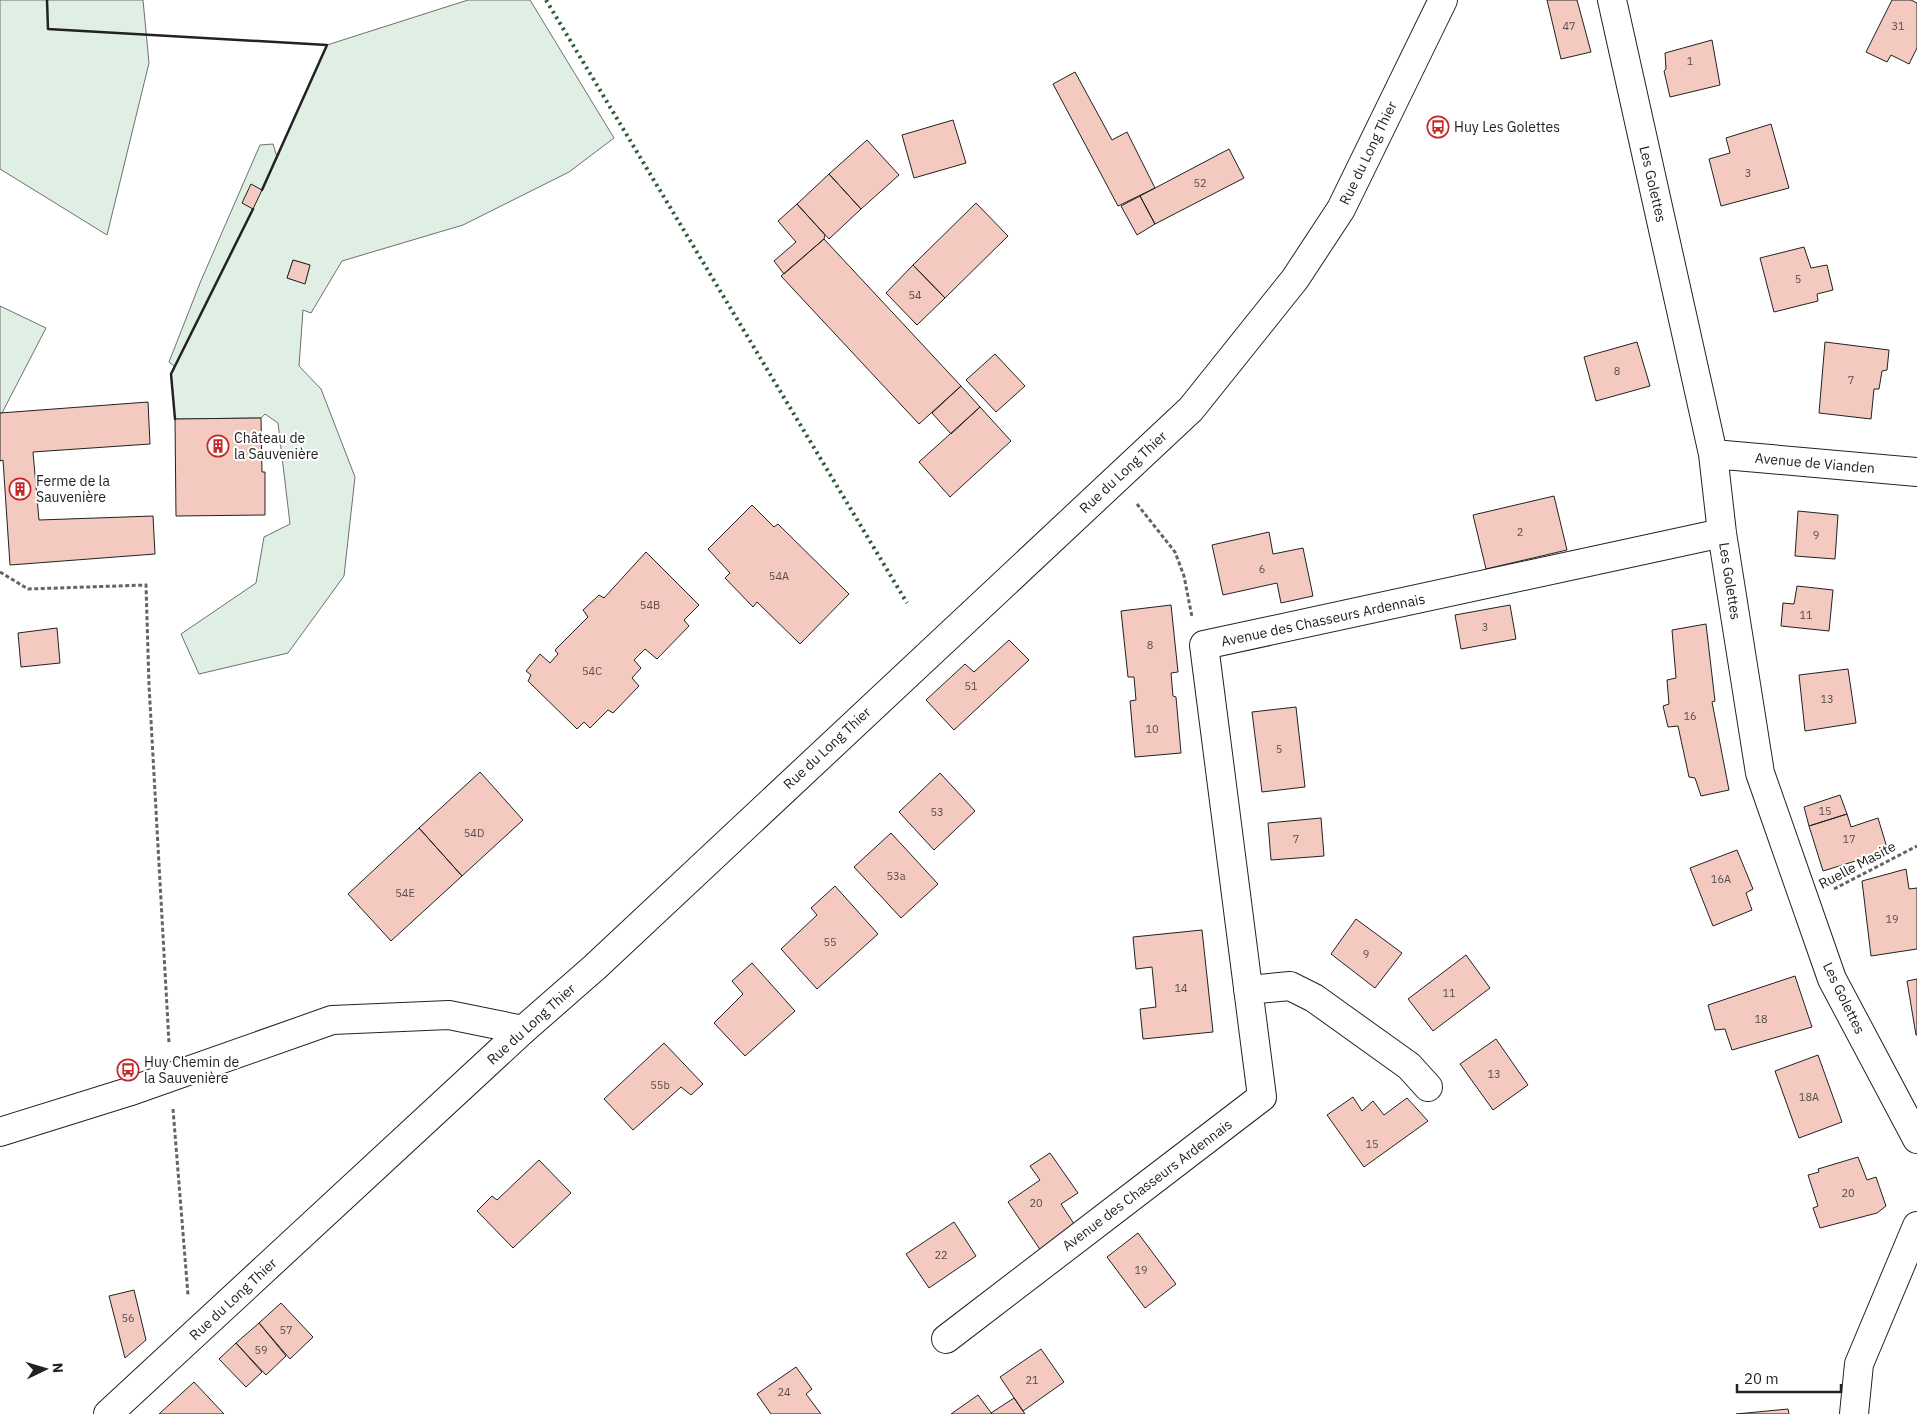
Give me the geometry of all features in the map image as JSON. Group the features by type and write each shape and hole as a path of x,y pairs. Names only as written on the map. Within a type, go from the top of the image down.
{"street":[{"name":"Rue du Long Thier","path":"108,1414 523,1030 595,967 1191,409 1295,279 1341,209 1443,0"},
{"name":"Les Golettes","path":"1612,0 1713,454 1722,533 1760,773 1808,905 1832,979 1917,1139"},
{"name":"Avenue de Vianden","path":"1713,454 1917,472"},
{"name":"Avenue des Chasseurs Ardennais","path":"946,1339 1262,1097 1204,645 1722,533"},
{"path":"1248,990 1290,986 1314,998 1409,1066 1428,1086"},
{"path":"0,1132 171,1077 293,1032 332,1020 449,1015 523,1030"},
{"path":"1854,1414 1859,1364 1917,1226"}],"path":[{"path":"1116,478 1175,552 1184,576 1192,621 1204,645"},
{"path":"0,572 28,589 146,585 149,685 171,1077 192,1338"},
{"name":"Ruelle Masite","path":"1808,905 1851,878 1917,846"}],"green space":[{"path":"0,0 143,0 149,63 107,235 0,169"},
{"path":"468,0 530,0 614,138 569,172 463,225 342,261 311,313 303,310 299,366 321,389 355,477 344,576 288,653 199,674 181,634 256,583 264,537 290,524 278,423 265,414 261,418 175,419 171,374 175,367 169,362 200,283 260,145 273,144 277,157 327,45","holes":["293,260 310,265 305,283 287,278"]},
{"path":"0,306 46,328 2,413 0,413"}],"building":[{"path":"1547,0 1577,0 1591,52 1561,59"},
{"path":"1892,0 1911,0 1917,3 1917,48 1909,64 1891,55 1887,62 1866,52"},
{"path":"1712,40 1720,85 1670,97 1664,71 1666,69 1665,53"},
{"path":"1075,72 1112,140 1127,132 1155,188 1118,206 1053,84"},
{"path":"953,120 966,163 914,178 902,135"},
{"path":"1771,124 1789,188 1721,206 1709,159 1730,153 1726,138"},
{"path":"867,140 899,175 861,209 829,174"},
{"path":"1229,149 1244,178 1155,224 1140,196"},
{"path":"829,174 861,209 829,239 797,204"},
{"path":"251,184 262,190 253,209 242,203"},
{"path":"1140,196 1155,224 1137,235 1121,206"},
{"path":"976,203 1008,236 945,298 913,265"},
{"path":"797,204 825,235 824,239 784,274 774,261 796,242 778,221"},
{"path":"824,239 961,386 919,424 781,276"},
{"path":"1804,247 1811,268 1827,265 1833,290 1817,294 1818,301 1774,312 1760,258"},
{"path":"293,260 310,265 305,284 287,278"},
{"path":"913,265 945,298 917,325 886,293"},
{"path":"1637,342 1650,386 1596,401 1584,357"},
{"path":"1825,342 1889,350 1887,370 1882,371 1879,389 1874,389 1871,419 1819,413"},
{"path":"995,354 1025,386 996,412 966,380"},
{"path":"961,386 980,407 951,434 932,413"},
{"name":"Ferme de la Sauvenière","path":"148,402 150,444 33,452 39,520 153,516 155,554 10,565 3,460 0,461 0,413"},
{"path":"980,407 1011,441 950,497 919,462"},
{"name":"Château de la Sauvenière","path":"261,418 262,472 265,472 265,515 176,516 175,419"},
{"path":"1554,496 1567,550 1486,569 1473,515"},
{"path":"752,505 774,527 778,524 849,594 800,644 757,602 753,607 725,578 730,573 708,549"},
{"path":"1798,511 1838,515 1835,559 1795,556"},
{"path":"1269,532 1273,554 1303,548 1313,596 1281,603 1277,583 1223,595 1212,545"},
{"path":"646,552 699,605 684,620 689,626 657,659 645,649 634,660 641,668 632,678 639,686 613,713 608,710 590,728 584,722 577,729 528,681 531,675 526,671 540,654 550,663 558,654 555,650 588,617 583,610 599,595 604,598"},
{"path":"1797,586 1833,590 1829,631 1781,626 1783,603 1794,604"},
{"path":"1171,605 1178,672 1171,673 1173,696 1176,697 1181,753 1135,757 1130,701 1136,700 1134,677 1128,677 1121,611"},
{"path":"1510,605 1516,639 1461,649 1455,615"},
{"path":"1706,624 1715,701 1712,702 1729,790 1701,796 1695,778 1689,777 1678,726 1668,727 1663,706 1669,704 1667,680 1676,678 1672,630"},
{"path":"57,628 60,663 21,667 18,633"},
{"path":"1009,640 1029,660 954,730 926,700 965,664 974,672"},
{"path":"1848,669 1856,723 1805,731 1799,675"},
{"path":"1296,707 1305,787 1262,792 1252,712"},
{"path":"480,772 523,820 462,876 419,828"},
{"path":"940,773 975,811 934,850 899,812"},
{"path":"1840,795 1847,814 1809,826 1804,807"},
{"path":"1847,814 1851,827 1878,818 1888,851 1823,871 1809,826"},
{"path":"1321,818 1324,856 1271,860 1268,823"},
{"path":"419,828 462,876 391,941 348,894"},
{"path":"891,833 938,884 901,918 854,867"},
{"path":"1737,850 1753,889 1746,893 1752,910 1713,926 1690,868"},
{"path":"1906,869 1909,889 1917,888 1917,949 1871,956 1862,881"},
{"path":"835,886 878,934 817,989 781,949 817,915 811,908"},
{"path":"1356,919 1402,953 1375,988 1331,954"},
{"path":"1202,930 1213,1032 1143,1039 1140,1009 1156,1007 1152,967 1136,969 1133,937"},
{"path":"1466,955 1490,988 1433,1031 1408,999"},
{"path":"752,963 795,1011 745,1056 714,1023 743,994 732,981"},
{"path":"1795,976 1812,1027 1732,1050 1725,1029 1715,1030 1708,1005"},
{"path":"1917,979 1917,1035 1916,1035 1907,981"},
{"path":"1496,1039 1528,1085 1493,1110 1460,1064"},
{"path":"664,1043 703,1084 691,1095 681,1087 633,1130 604,1099"},
{"path":"1818,1055 1842,1122 1799,1138 1775,1071"},
{"path":"1353,1097 1362,1111 1373,1101 1384,1115 1407,1098 1428,1121 1364,1167 1327,1115"},
{"path":"1050,1153 1078,1193 1061,1204 1076,1227 1041,1251 1008,1202 1040,1180 1030,1166"},
{"path":"1858,1157 1867,1180 1876,1177 1886,1206 1877,1213 1820,1228 1813,1208 1818,1206 1808,1175 1819,1172 1818,1169"},
{"path":"539,1160 571,1193 513,1248 477,1211 492,1196 497,1200"},
{"path":"954,1222 976,1256 929,1288 906,1254"},
{"path":"1138,1233 1176,1284 1145,1308 1107,1257"},
{"path":"134,1290 146,1340 125,1358 109,1296"},
{"path":"281,1303 313,1337 290,1359 259,1323"},
{"path":"259,1323 286,1356 266,1375 236,1343"},
{"path":"236,1343 262,1372 246,1387 219,1359"},
{"path":"1041,1349 1064,1382 1023,1411 1000,1377"},
{"path":"796,1367 812,1389 806,1394 821,1414 771,1414 757,1394"},
{"path":"194,1382 224,1414 159,1414"},
{"path":"978,1395 992,1414 951,1414"},
{"path":"1014,1398 1025,1414 991,1413"},
{"path":"1788,1409 1789,1414 1736,1414"}],"hedge":[{"path":"546,0 907,603"}],"wall":[{"path":"47,0 48,29 327,45 262,190"},
{"path":"175,419 171,374 253,209"}],"place":[{"name":"Huy Les Golettes","path":"1438,127"},
{"name":"Château de la Sauvenière","path":"218,446"},
{"name":"Ferme de la Sauvenière","path":"20,489"},
{"name":"Huy Chemin de la Sauvenière","path":"128,1070"}]}
